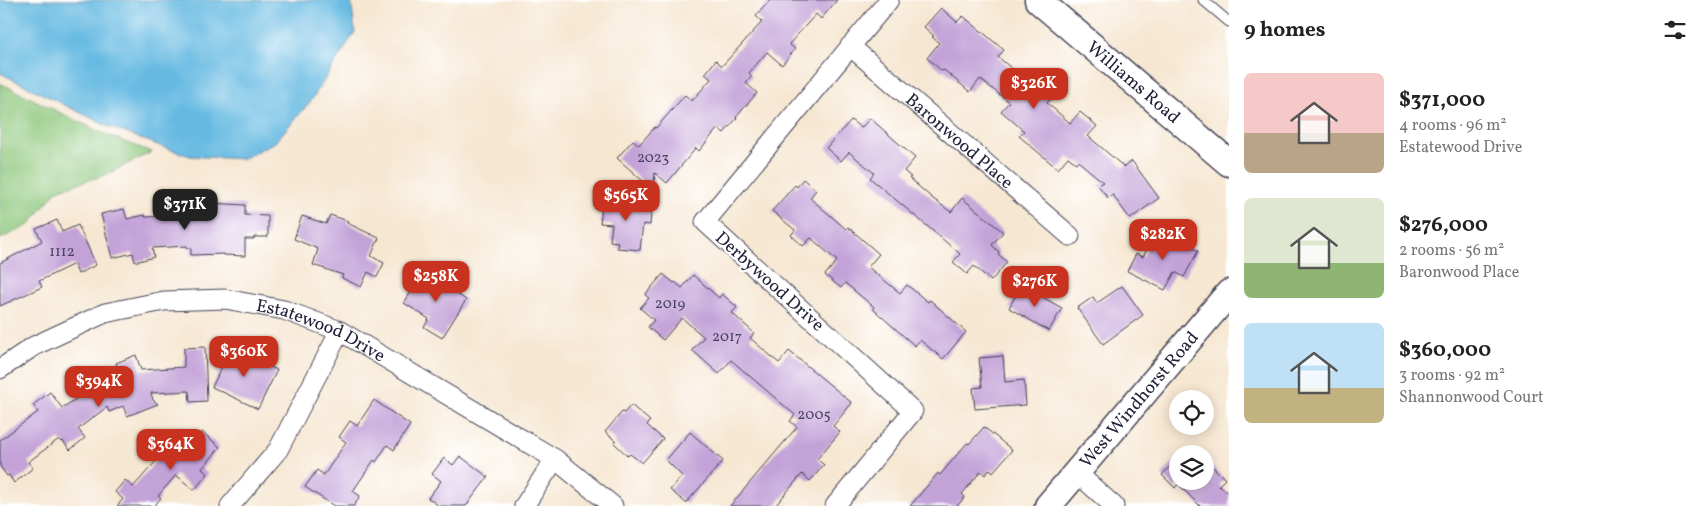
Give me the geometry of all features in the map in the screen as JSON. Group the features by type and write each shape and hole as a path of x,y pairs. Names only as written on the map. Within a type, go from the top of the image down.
{"street":[{"name":"Derbywood Drive","path":"835,506 913,411 705,222 889,0"},
{"name":"Williams Road","path":"1038,0 1229,163"},
{"name":"Baronwood Place","path":"850,46 1070,236"},
{"name":"West Windhorst Road","path":"1048,506 1229,293"},
{"name":"Estatewood Drive","path":"0,369 34,346 105,313 164,300 225,299 284,310 340,331 555,459 613,506"},
{"path":"230,506 278,450 340,331"},
{"path":"524,506 555,459"},
{"path":"1077,473 1114,506"}],"lane":[{"path":"1203,0 1229,22"}],"green space":[{"path":"0,83 104,134 152,152 105,175 57,190 29,225 0,239"}],"water":[{"path":"0,0 351,0 355,32 311,101 275,142 242,159 190,156 107,126 0,73"}],"building":[{"path":"770,0 837,0 821,19 816,14 789,44 795,49 782,65 767,52 749,73 752,76 746,83 757,93 737,118 724,133 718,128 699,151 696,148 667,183 655,173 653,190 617,158 633,140 639,145 685,95 692,101 711,79 705,74 716,60 722,66 762,22 756,16"},
{"path":"941,8 957,22 963,16 1004,50 998,57 1035,88 1040,83 1054,95 1047,103 1070,123 1080,112 1097,126 1088,136 1124,167 1132,161 1159,198 1130,219 1113,195 1108,198 1098,185 1103,182 1078,161 1076,163 1068,157 1058,169 1019,136 1024,131 1001,111 1009,102 980,79 970,92 927,58 939,43 924,27"},
{"path":"870,118 915,158 904,171 911,177 909,178 932,198 951,212 962,198 1003,232 992,245 1007,262 991,281 974,266 967,274 953,262 960,254 870,178 874,173 849,152 841,161 826,148 851,120 861,128"},
{"path":"803,179 816,190 810,198 879,254 868,267 900,293 907,285 928,302 930,300 966,332 943,359 920,340 915,346 873,309 874,307 845,283 841,288 825,275 837,261 811,238 803,246 791,235 795,230 772,211 795,185 797,187"},
{"path":"603,199 652,204 650,225 643,224 640,250 617,248 618,242 610,241 612,224 600,223"},
{"path":"189,204 245,205 245,215 268,216 268,237 245,239 245,256 224,254 191,255 191,248 187,248 187,246 152,248 154,257 135,262 133,253 112,258 101,214 124,209 127,219 145,215 145,217 189,215"},
{"path":"330,215 348,221 347,223 379,238 371,256 384,263 377,277 368,272 361,287 342,278 343,275 313,265 318,249 294,239 302,216 326,224"},
{"path":"57,220 62,232 78,225 96,265 78,274 74,264 39,281 42,287 0,306 0,263 42,241 36,229"},
{"path":"1157,230 1198,251 1184,277 1175,272 1165,290 1127,271 1136,254 1143,257"},
{"path":"436,274 450,282 447,287 466,300 442,338 424,327 429,319 404,303 421,276 430,281"},
{"path":"663,274 682,288 693,275 719,298 722,294 737,307 732,313 754,333 750,338 779,363 789,351 852,403 833,426 840,432 817,459 824,465 810,481 802,474 775,506 730,506 797,427 790,421 795,415 731,360 719,374 692,350 704,337 682,318 663,340 648,327 654,320 640,308 649,298 645,295"},
{"path":"1021,285 1062,308 1049,331 1009,308"},
{"path":"1122,286 1143,315 1103,344 1077,308 1093,297 1097,303"},
{"path":"205,347 207,401 190,402 189,391 151,393 153,400 158,404 127,416 123,406 109,412 107,407 78,429 85,438 70,450 59,439 28,462 33,468 14,483 0,466 0,440 38,412 33,405 50,392 62,408 79,397 113,384 112,381 121,377 116,363 136,355 141,370 184,367 184,348"},
{"path":"231,348 277,370 258,409 212,387"},
{"path":"1003,356 1005,382 1024,380 1026,405 975,409 973,388 982,387 979,358"},
{"path":"374,400 410,425 394,450 387,445 376,462 374,460 353,491 360,496 354,506 334,506 305,487 317,470 324,475 346,442 339,437 350,421 357,426"},
{"path":"631,405 650,421 647,425 663,439 642,463 630,454 628,456 614,443 616,441 605,432 622,412 624,413"},
{"path":"984,427 1012,450 993,472 990,469 985,475 981,471 962,494 965,497 957,506 910,506 938,473 940,475 967,443 969,444"},
{"path":"192,432 198,436 202,432 220,447 202,469 208,474 194,490 176,475 158,496 161,498 154,506 117,506 123,499 115,492 125,480 133,487 158,459 155,457 171,439 180,447"},
{"path":"690,432 723,461 686,503 670,490 682,476 666,460"},
{"path":"460,456 488,477 466,506 439,506 428,498 441,481 432,474 444,458 453,465"},
{"path":"1169,468 1169,482 1162,475"},
{"path":"1214,468 1225,479 1219,485 1229,494 1229,506 1200,506 1184,490 1214,490"}]}
